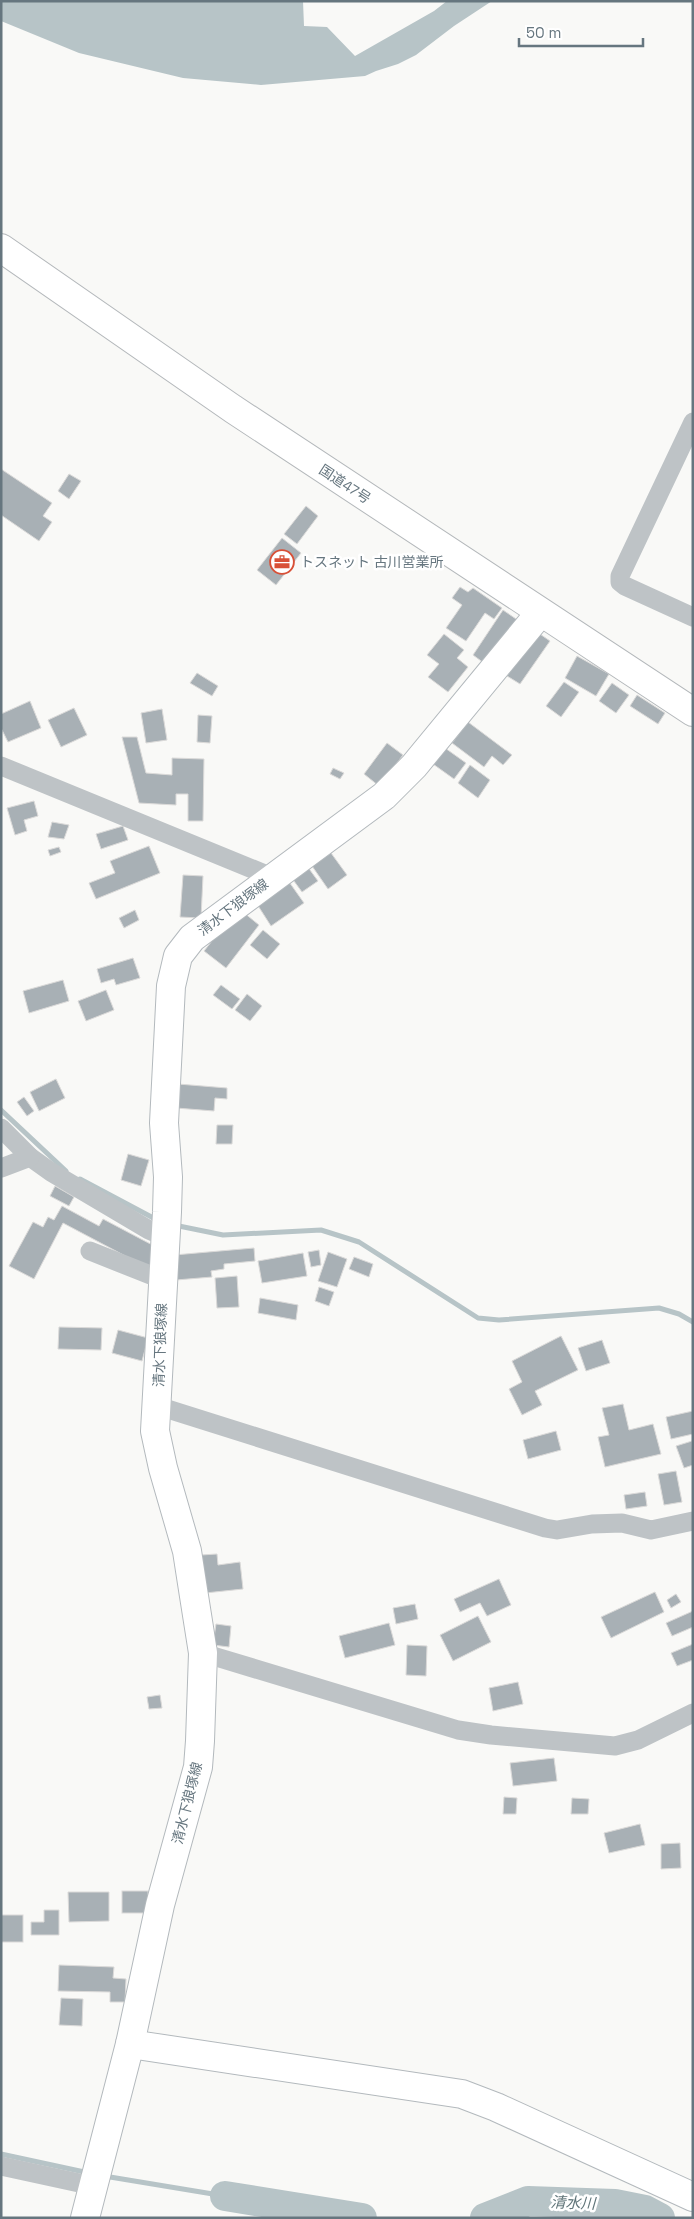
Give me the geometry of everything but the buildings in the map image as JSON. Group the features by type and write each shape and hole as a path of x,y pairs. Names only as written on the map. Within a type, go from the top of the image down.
{"main road":[{"name":"国道47号","path":"1,248 232,410 693,712"},
{"name":"清水下狼塚線","path":"85,2218 130,2044 160,1905 198,1767 203,1653 187,1552 163,1468 155,1431 158,1406 168,1177 164,1124 171,986 178,956 192,938 384,796 414,766 540,613"},
{"path":"130,2044 462,2094 496,2107 693,2197"}],"street":[{"path":"691,426 625,564 620,576 620,582 693,618"},
{"path":"1,766 272,877"},
{"path":"1,1128 30,1157"},
{"path":"1,1145 30,1157 149,1230 166,1227"},
{"path":"1,1168 30,1157"},
{"path":"90,1251 163,1280"},
{"path":"158,1406 278,1446 545,1528 557,1530 592,1524 622,1523 651,1530 693,1521"},
{"path":"203,1653 458,1730 491,1735 615,1746 638,1740 693,1713"},
{"path":"1,2166 94,2178"}],"shaded area":[{"path":"1,1 303,1 304,26 327,27 355,56 434,11 447,1 492,1 454,26 416,55 365,76 261,85 183,78 79,53 1,21"}],"waterway":[{"path":"1,1110 66,1171"},
{"path":"80,1179 159,1221"},
{"path":"174,1225 223,1235 321,1230 359,1242 478,1318 499,1320 659,1308 679,1314 693,1322"},
{"path":"1,2154 89,2173"},
{"path":"104,2176 225,2196"},
{"name":"清水川","path":"225,2196 362,2218"},
{"name":"清水川","path":"485,2218 528,2201 615,2204 645,2210 660,2218"}],"place":[{"name":"トスネット 古川営業所","path":"282,562"}]}
